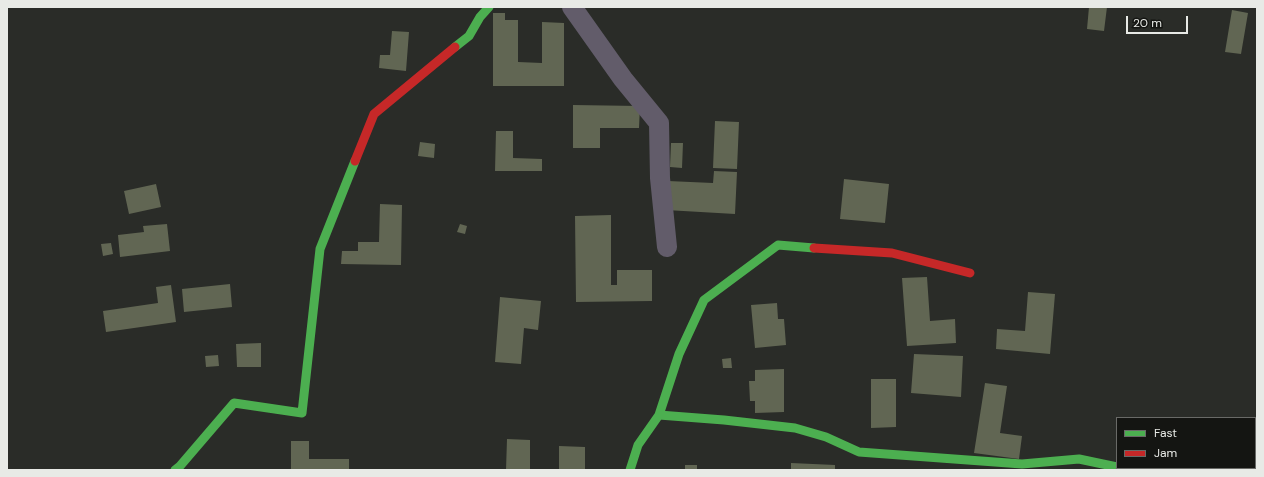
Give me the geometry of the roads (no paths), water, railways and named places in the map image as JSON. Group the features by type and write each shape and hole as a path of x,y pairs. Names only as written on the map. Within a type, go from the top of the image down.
{"street":[{"path":"175,470 234,404 302,413 320,249 374,114 469,36 480,17 489,7"},
{"path":"572,7 623,79 659,123 660,178 667,247"},
{"path":"630,470 638,445 659,416 679,354 704,300 778,245 892,253 970,273"},
{"path":"659,416 724,420 795,428 826,437 859,452 1022,464 1079,459 1116,467"}]}
